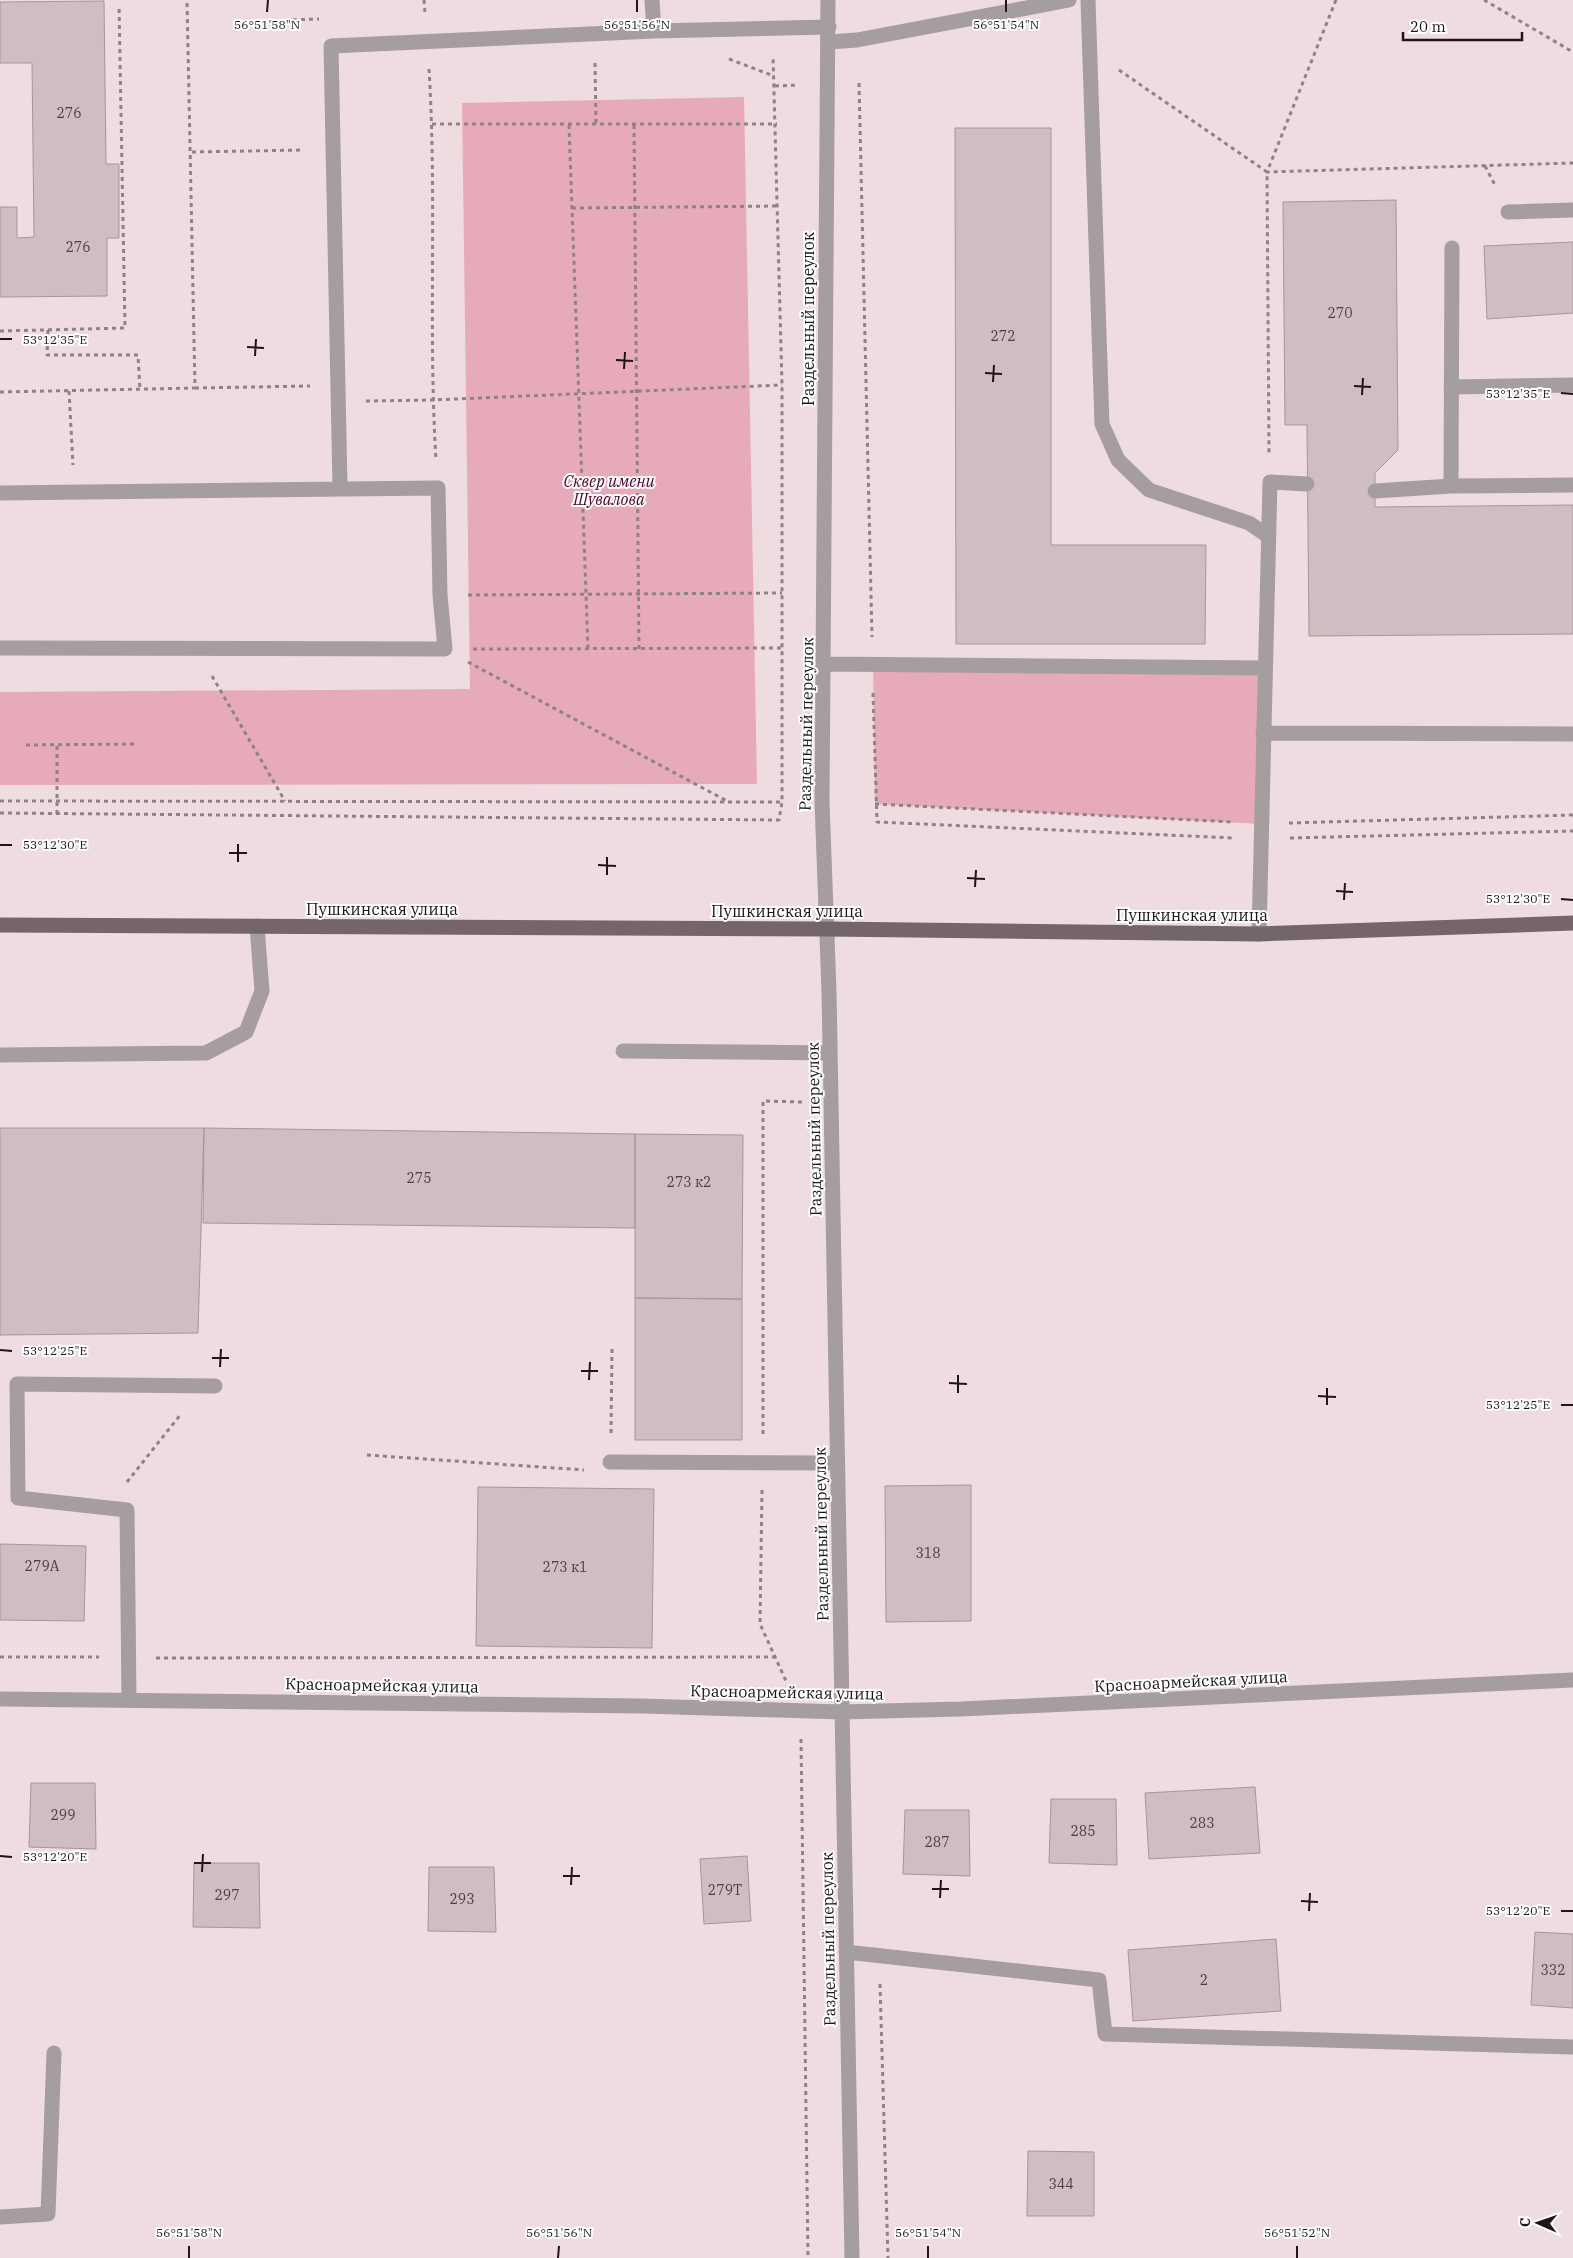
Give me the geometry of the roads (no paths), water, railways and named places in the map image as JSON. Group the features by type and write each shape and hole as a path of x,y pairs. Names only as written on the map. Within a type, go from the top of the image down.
{"main road":[{"name":"Пушкинская улица","path":"0,925 827,929 1259,934 1573,923"}],"street":[{"path":"652,0 654,31"},
{"name":"Раздельный переулок","path":"828,0 822,802 830,1053 852,2258"},
{"path":"340,487 331,46 594,33 772,28 858,40 1069,0"},
{"path":"1088,0 1102,424 1118,460 1149,490 1249,524 1268,536"},
{"path":"1508,212 1573,210"},
{"path":"1451,486 1452,248"},
{"path":"1451,387 1573,385"},
{"path":"1259,934 1270,482 1307,484"},
{"path":"1375,491 1451,486 1573,486"},
{"path":"0,493 340,487 438,488 440,595 445,649 0,648"},
{"path":"824,664 1265,668"},
{"path":"1263,733 1573,734"},
{"path":"0,1055 206,1053 246,1032 262,991 258,926"},
{"path":"623,1051 830,1053"},
{"path":"129,1699 127,1510 18,1498 17,1384 209,1386"},
{"path":"610,1462 837,1464"},
{"name":"Красноармейская улица","path":"0,1699 129,1699 841,1712 961,1709 1573,1680"},
{"path":"846,1952 1099,1980 1105,2034 1573,2047"},
{"path":"0,2217 48,2214 54,2053"}],"tunnel":[{"path":"1307,484 1375,491"}],"park label":[{"name":"Сквер имени Шувалова","path":"609,490"}]}
